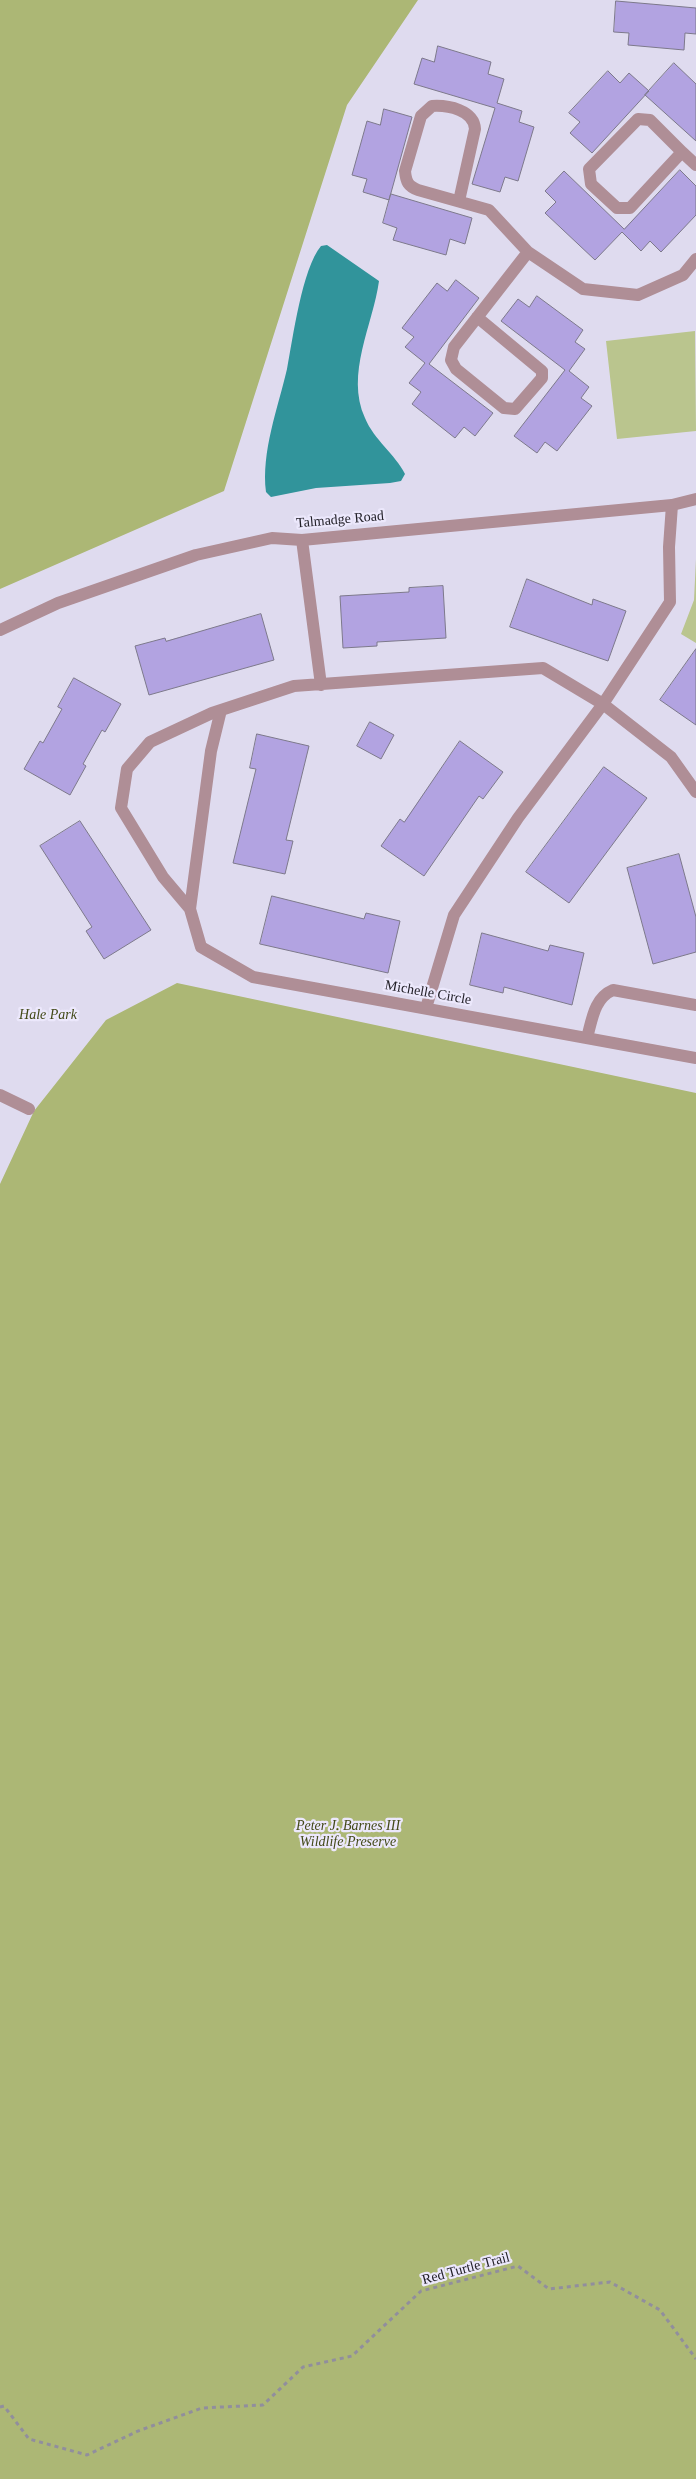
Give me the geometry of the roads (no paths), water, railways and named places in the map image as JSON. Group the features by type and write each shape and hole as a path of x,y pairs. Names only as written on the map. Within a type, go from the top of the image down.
{"street":[{"path":"459,202 475,123 472,118 459,110 432,106 421,116 405,171 406,180 410,187 459,202 489,210 528,252 583,289 638,295 683,275 696,259"},
{"path":"682,152 630,208 617,208 591,184 589,169 638,119 650,120 696,165"},
{"path":"477,317 542,371 542,378 515,409 504,408 456,369 452,360 454,347 477,317 528,252"},
{"name":"Talmadge Road","path":"0,630 58,603 196,555 272,538 302,540 672,505 696,500"},
{"path":"426,1008 454,915 518,818 603,704 670,602 669,547 672,505"},
{"path":"302,540 321,685"},
{"name":"Michelle Circle","path":"696,792 671,758 603,704 543,668 294,686 222,710 150,742 127,769 121,808 164,877 190,909 201,947 253,977 696,1058"},
{"name":"Michelle Circle","path":"190,909 211,751 222,710"},
{"path":"586,1038 599,1000 604,994 613,990 696,1005"},
{"path":"0,1095 29,1109"}],"water":[{"path":"327,245 379,281 359,367 360,401 369,426 405,474 401,481 390,483 316,488 271,497 266,492 265,477 268,446 287,369 299,304 314,257 321,246"}],"park label":[{"name":"Hale Park","path":"48,1015"},
{"name":"Peter J. Barnes III Wildlife Preserve","path":"348,1834"}]}
